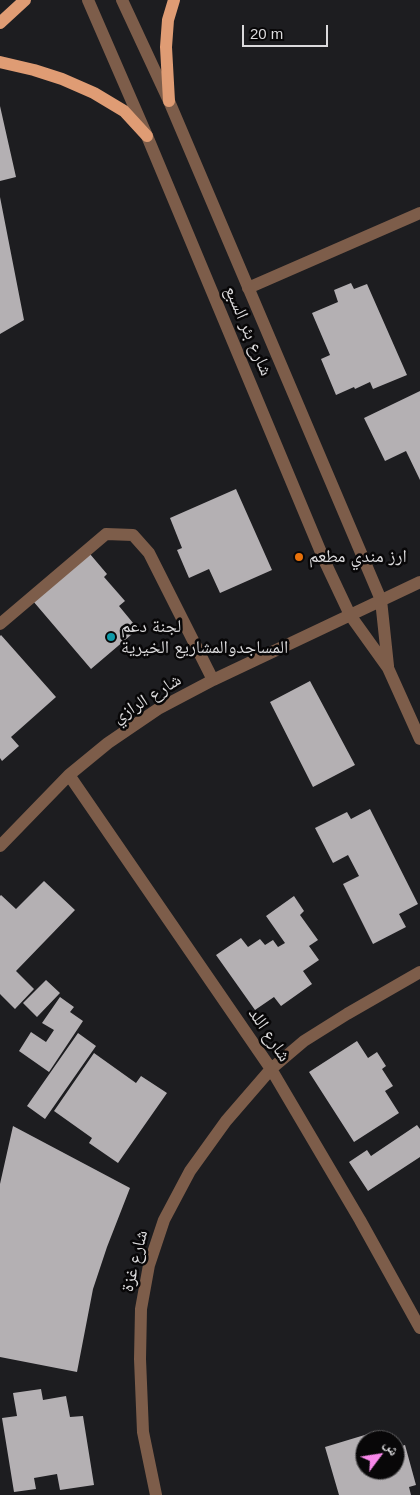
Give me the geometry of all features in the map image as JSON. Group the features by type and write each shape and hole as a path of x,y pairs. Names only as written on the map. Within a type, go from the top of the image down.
{"main road":[{"path":"0,23 25,0"},
{"path":"169,102 166,47 168,20 174,0"},
{"path":"0,62 62,79 94,93 124,111 147,136"}],"street":[{"name":"شارع بئر السبع","path":"88,0 147,136 325,562 350,615 388,668 420,739"},
{"name":"شارع بئر السبع","path":"122,0 169,102 381,600 388,668"},
{"path":"248,288 420,213"},
{"path":"0,624 106,534 133,535 149,552 213,680"},
{"name":"شارع الرازي","path":"0,846 69,775 108,743 158,709 213,680 420,582"},
{"name":"شارع اللد","path":"69,775 272,1069 420,1328"},
{"name":"شارع غزة","path":"156,1495 143,1432 140,1359 141,1309 149,1265 164,1220 190,1171 226,1121 272,1069 304,1041 420,972"}],"building":[{"path":"0,106 16,177 0,181"},
{"path":"0,197 24,320 0,334"},
{"path":"351,283 354,289 367,284 407,375 373,389 370,382 336,395 321,359 330,355 312,313 338,302 334,290"},
{"path":"420,391 420,480 406,451 385,461 364,418"},
{"path":"236,489 272,570 220,593 209,569 189,578 177,550 182,548 170,518"},
{"path":"90,554 107,574 104,577 125,601 119,606 138,629 91,669 33,601"},
{"path":"1,635 56,697 11,737 19,746 2,761 0,758"},
{"path":"310,681 355,765 313,787 270,702"},
{"path":"370,809 418,904 399,914 406,927 373,944 343,884 359,876 348,855 333,863 315,828 347,812 351,819"},
{"path":"44,881 75,910 16,971 34,989 15,1009 0,994 0,896 16,909"},
{"path":"294,896 304,911 300,915 318,940 309,946 319,960 303,971 312,984 281,1006 274,997 255,1010 216,955 241,938 248,947 260,939 265,945 273,940 278,947 285,943 266,916"},
{"path":"46,980 60,993 37,1017 23,1003"},
{"path":"60,997 74,1007 70,1012 83,1021 49,1072 19,1051 31,1032 46,1042 54,1030 42,1023"},
{"path":"78,1033 96,1046 45,1119 27,1106"},
{"path":"357,1041 368,1058 377,1052 386,1066 382,1069 393,1086 385,1091 399,1113 354,1142 309,1072"},
{"path":"94,1053 136,1083 141,1076 167,1093 118,1163 89,1143 92,1138 54,1111"},
{"path":"417,1125 420,1129 420,1157 368,1191 349,1162 367,1150 371,1156"},
{"path":"13,1126 130,1188 93,1289 77,1372 0,1357 0,1184"},
{"path":"41,1389 43,1400 66,1396 70,1417 83,1416 94,1485 60,1490 57,1474 34,1478 36,1489 14,1492 2,1418 17,1416 13,1393"},
{"path":"355,1438 355,1480 405,1480 405,1445 416,1485 409,1487 411,1495 339,1495 325,1447"}],"place":[{"name":"ارز مندي مطعم","path":"299,557"},
{"name":"لجنة دعم المساجدوالمشاريع الخيرية","path":"111,637"}]}
